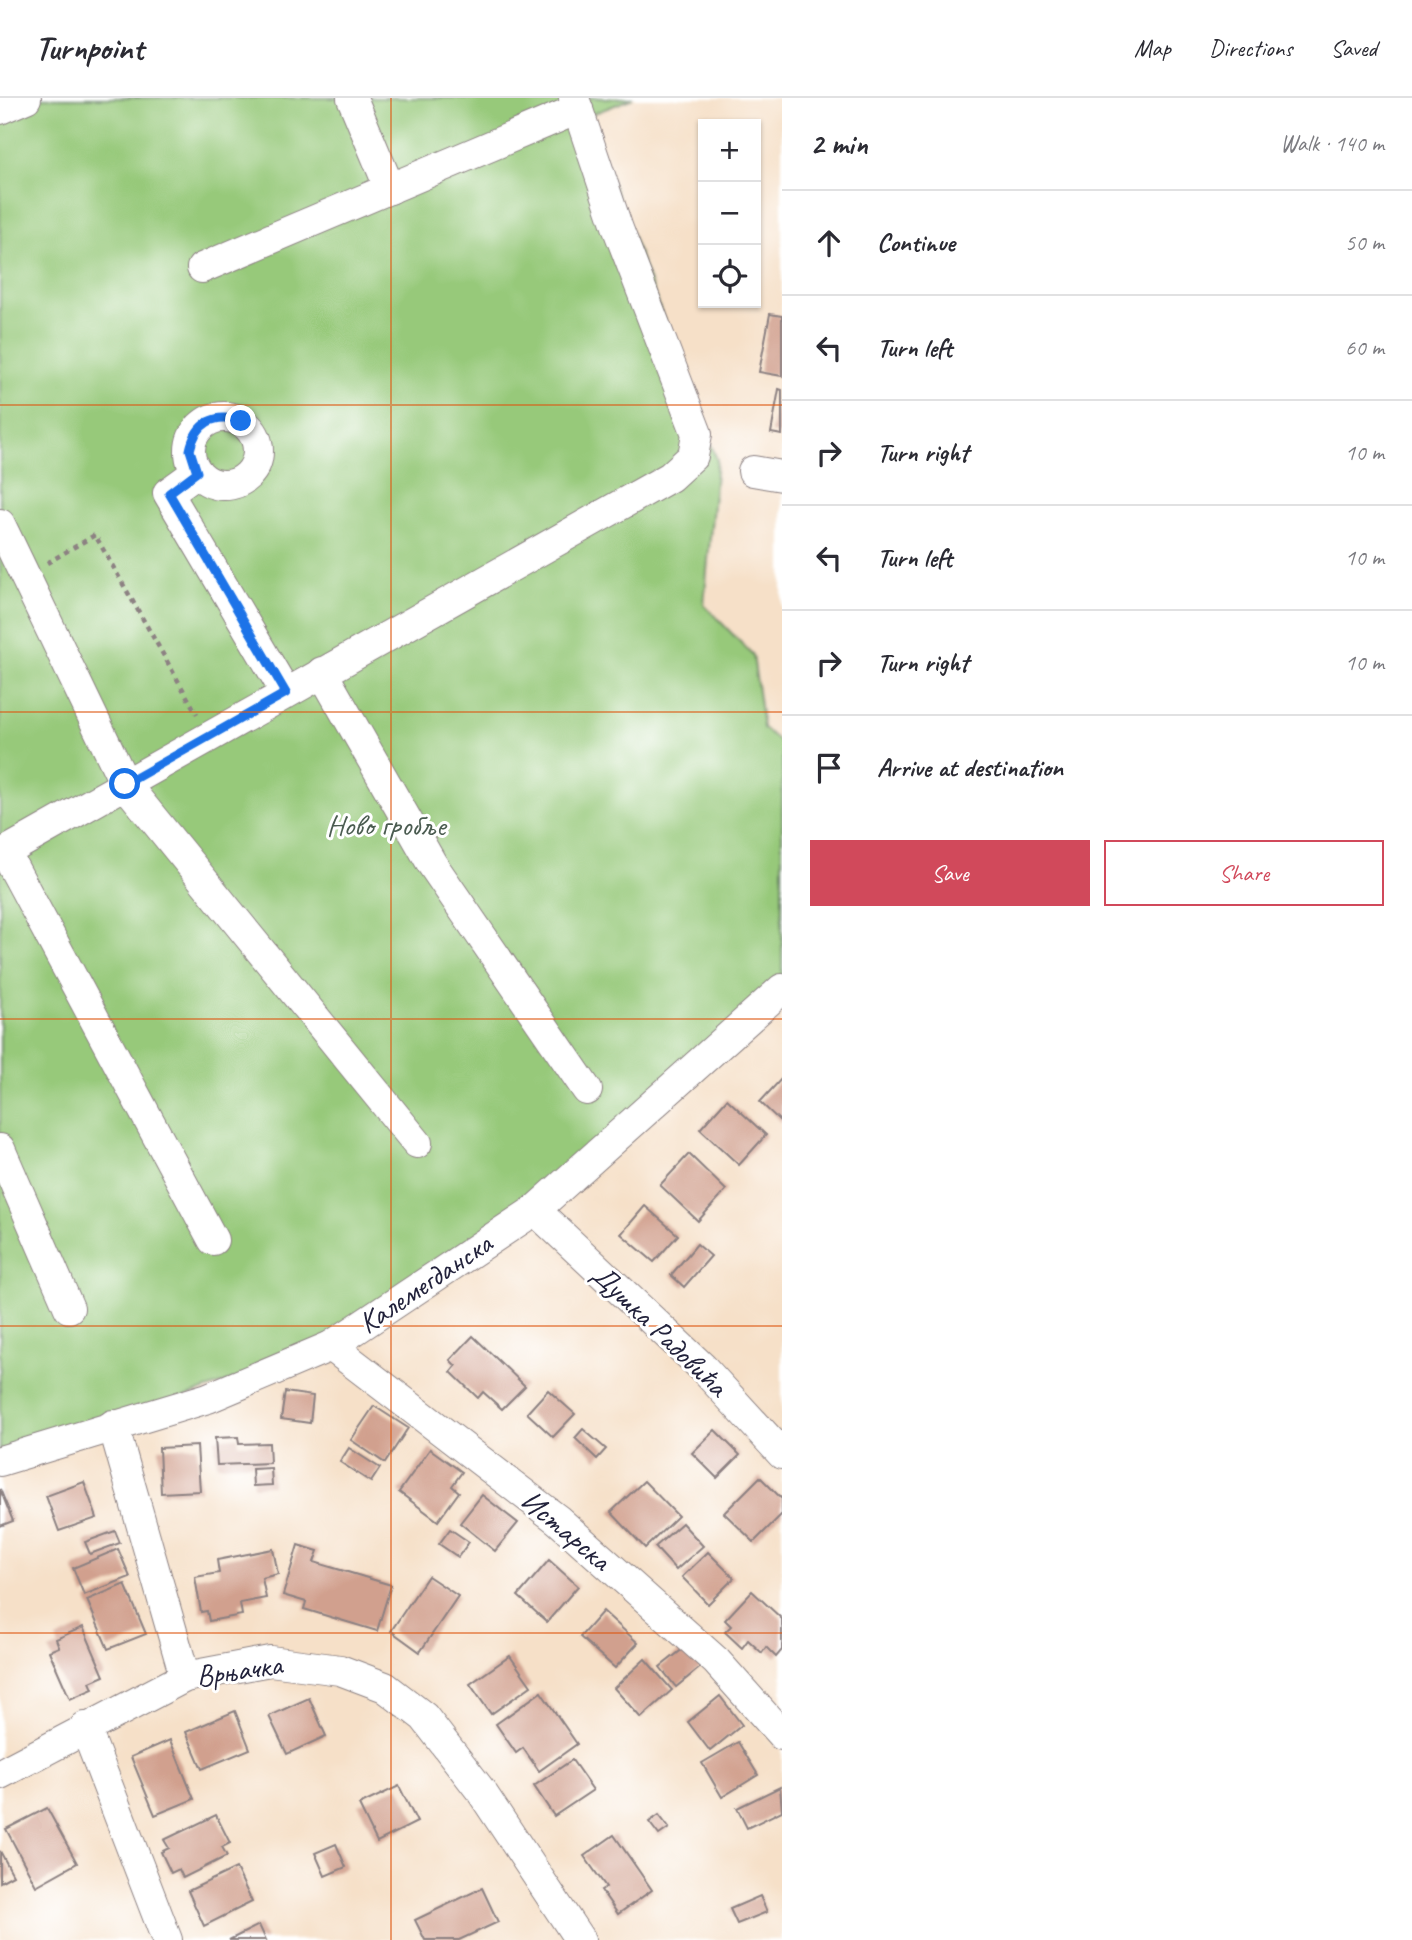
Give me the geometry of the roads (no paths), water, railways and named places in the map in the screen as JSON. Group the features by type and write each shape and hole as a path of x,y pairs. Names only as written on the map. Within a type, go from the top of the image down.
{"street":[{"path":"0,109 26,98"},
{"path":"352,98 390,189"},
{"path":"202,268 390,189 576,104 618,229 697,434 693,456 670,477 2,854 213,1240"},
{"path":"753,471 782,476"},
{"path":"197,472 169,493 286,693"},
{"path":"0,524 125,784 417,1143"},
{"path":"322,673 432,864 587,1090"},
{"name":"Калемегданска","path":"0,1461 208,1398 331,1346 535,1210 770,1017 782,989"},
{"path":"0,1149 69,1308"},
{"name":"Душка Радовића","path":"535,1210 703,1368 782,1454"},
{"name":"Истарска","path":"331,1346 558,1520 716,1661 782,1735"},
{"path":"113,1425 184,1677"},
{"name":"Врњачка","path":"0,1774 184,1677 270,1661 306,1663 341,1670 384,1687 425,1717 460,1761 580,1940"},
{"path":"85,1727 167,1940"}],"park label":[{"name":"Ново гробље","path":"386,825"}]}
